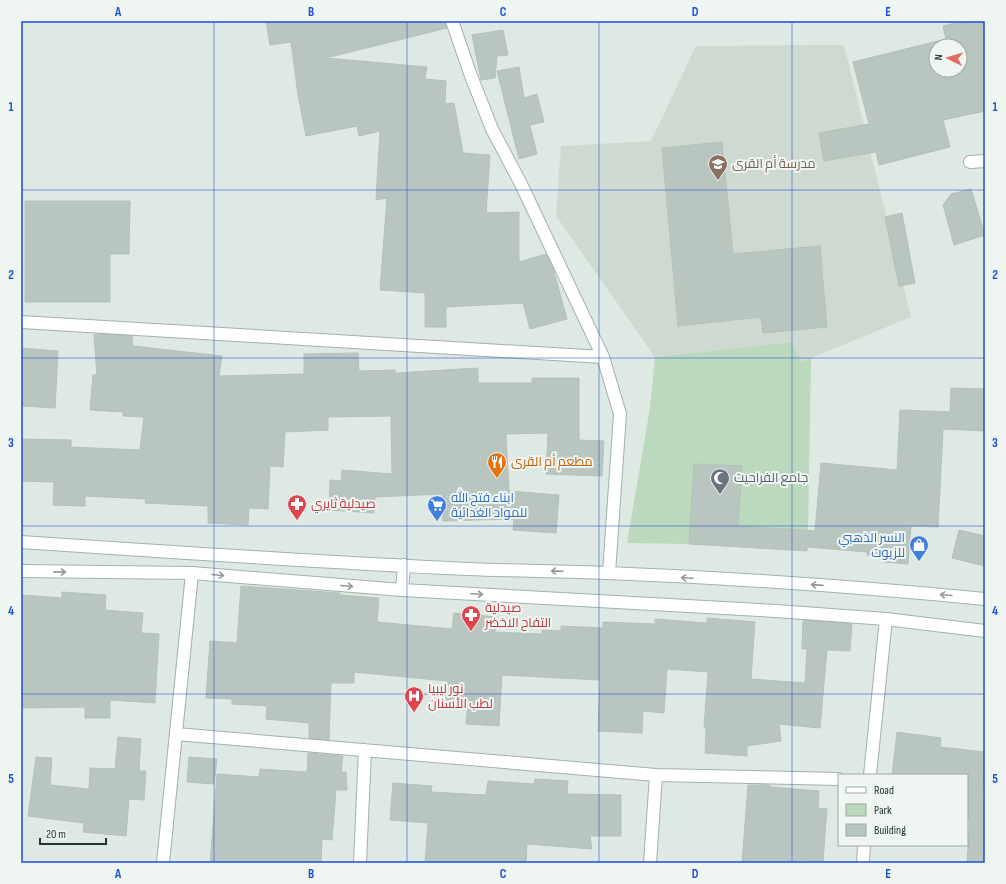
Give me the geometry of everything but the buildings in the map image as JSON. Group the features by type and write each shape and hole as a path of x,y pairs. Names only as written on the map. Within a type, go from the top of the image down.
{"street":[{"path":"452,21 471,76 492,129 521,184 603,357 620,414 609,573"},
{"path":"970,162 985,161"},
{"path":"21,322 603,357"},
{"path":"21,542 193,554 466,569 609,573 890,590 985,599"},
{"path":"402,590 404,565"},
{"path":"21,571 192,573 402,590 768,610 886,619 985,631"},
{"path":"163,863 192,573"},
{"path":"870,774 886,619"},
{"path":"176,734 656,775 838,779"},
{"path":"360,863 365,750"},
{"path":"650,863 656,775"},
{"path":"863,863 864,846"}],"shaded area":[{"name":"مدرسة أم القرى","path":"844,45 911,317 801,362 790,342 655,357 556,216 561,146 651,141 696,46"}],"green space":[{"path":"791,342 801,362 811,358 808,531 738,526 741,466 694,464 689,544 627,543 650,408 655,357"}],"place":[{"name":"مدرسة أم القرى","path":"718,181"},
{"name":"مطعم أم القرى","path":"497,479"},
{"name":"جامع الفراحيت","path":"720,495"},
{"name":"صيدلية ثايري","path":"297,521"},
{"name":"ابناء فتح الله للمواد الغدائية","path":"437,522"},
{"name":"النسر الذهبي للزيوت","path":"919,562"},
{"name":"صيدلية التفاح الاخضر","path":"471,632"},
{"name":"نور ليبيا لطب الأسنان","path":"414,713"}]}
